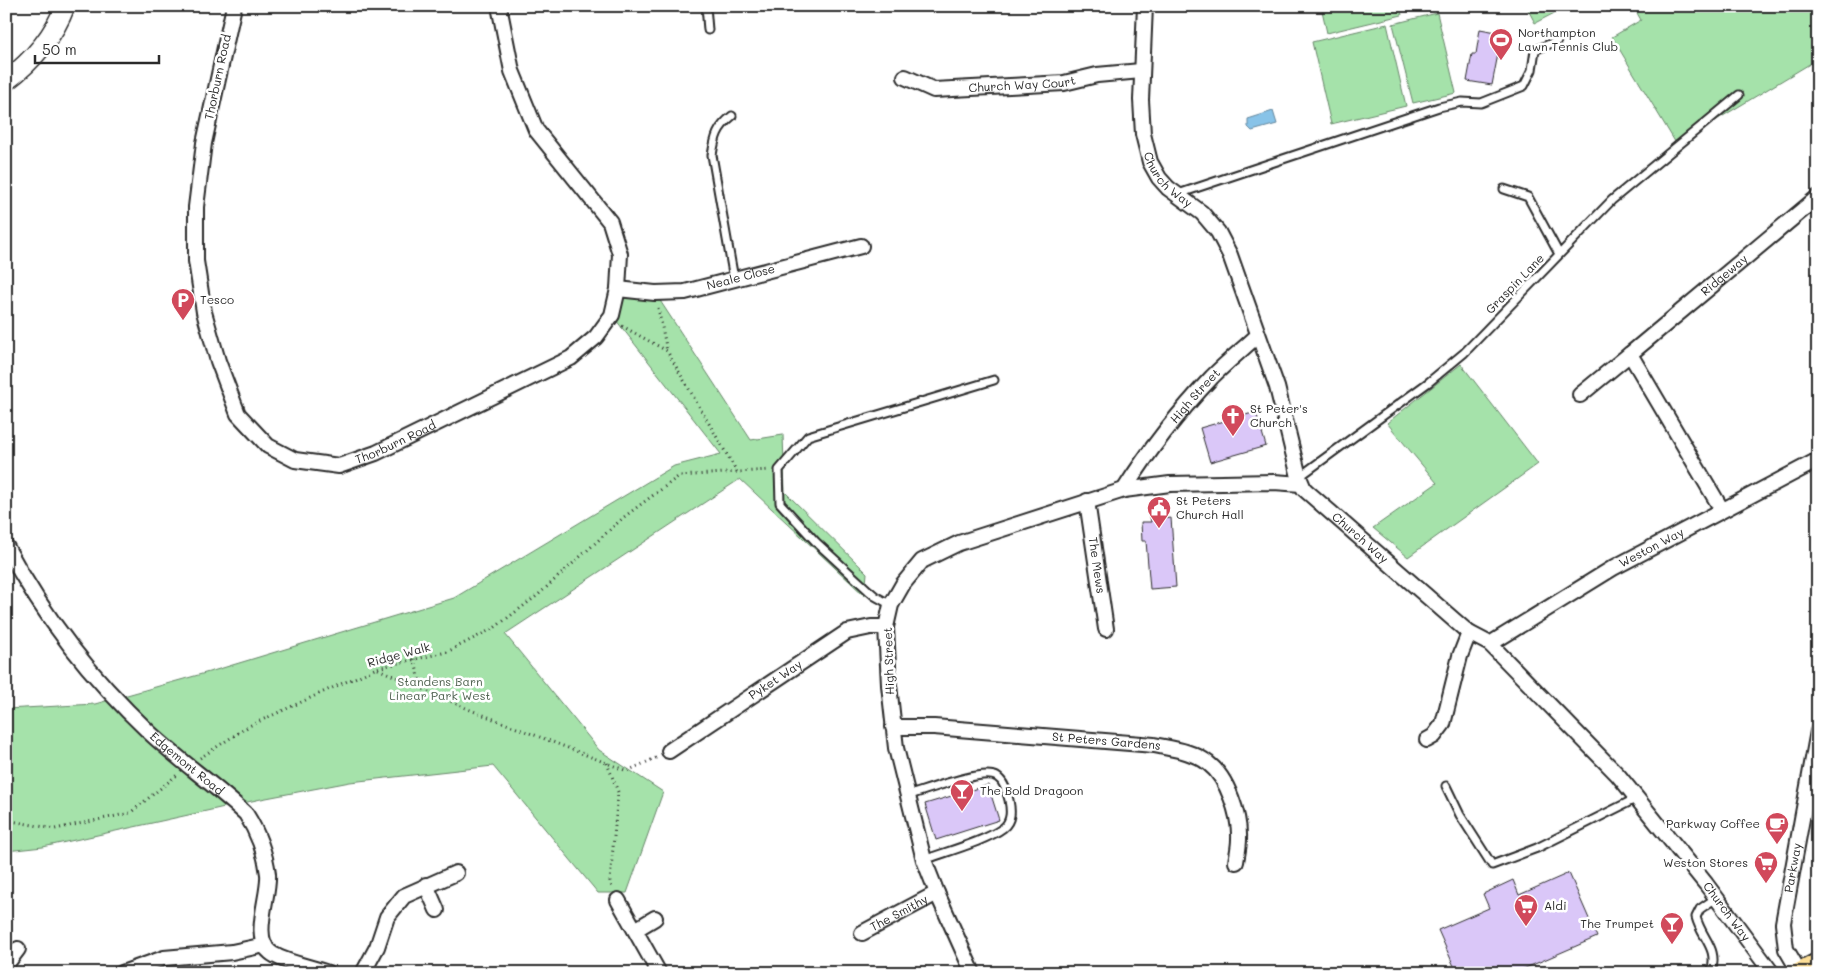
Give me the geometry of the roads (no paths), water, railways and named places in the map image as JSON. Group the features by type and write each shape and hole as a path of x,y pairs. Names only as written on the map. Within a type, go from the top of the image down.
{"main road":[{"path":"1800,973 1818,964"}],"street":[{"path":"6,81 23,69 58,24 65,6"},
{"name":"Thorburn Road","path":"234,6 204,142 196,208 196,261 204,312 221,370 238,414 268,446 295,460 339,466 376,453 571,358 596,337 612,315 618,289 620,254 610,222 536,130 512,71 499,6"},
{"name":"Church Way","path":"1145,6 1141,71 1142,108 1145,146 1150,162 1168,188 1202,213 1218,232 1230,255 1277,387 1300,480 1309,495 1469,633 1490,644 1561,716 1618,775 1637,798 1772,973"},
{"name":"Church Way Court","path":"905,77 934,90 1064,83 1097,75 1141,71"},
{"name":"Ridgeway","path":"1580,394 1818,197"},
{"name":"Neale Close","path":"618,289 655,293 685,292 861,246"},
{"name":"High Street","path":"1124,490 1140,464 1190,402 1214,376 1258,335"},
{"path":"1630,354 1722,510"},
{"name":"Weston Way","path":"1490,644 1613,568 1818,460"},
{"name":"High Street","path":"973,973 924,860 896,748 889,685 886,626 891,605 903,584 922,561 959,543 1124,490 1170,484 1300,480"},
{"name":"The Mews","path":"1087,502 1106,629"},
{"name":"Edgemont Road","path":"6,547 35,597 66,642 107,690 151,734 246,814 257,831 264,849 268,877 262,927 265,945"},
{"name":"Pyket Way","path":"669,751 847,632 886,626"},
{"path":"1427,740 1434,736 1443,724 1460,656 1469,633"},
{"name":"St Peters Gardens","path":"894,727 912,725 944,727 1154,745 1186,751 1209,763 1225,783 1235,808 1240,839 1236,862"},
{"name":"Parkway","path":"1800,973 1786,948 1784,923 1818,731"},
{"path":"363,973 377,947 387,917 404,896 456,873"},
{"path":"426,885 437,910"},
{"name":"The Smithy","path":"862,933 937,893"},
{"path":"618,900 659,973"},
{"path":"635,930 655,918"},
{"path":"122,973 164,958 232,952 265,945 269,952 280,958 328,973"},
{"path":"6,965 18,949"}],"lane":[{"path":"706,6 708,30"},
{"path":"1178,194 1439,106 1462,102 1481,103 1498,97 1524,86 1532,70 1535,50 1557,40"},
{"name":"Graspin Lane","path":"1300,480 1464,353 1612,200 1739,95"},
{"path":"732,116 722,124 715,139 712,155 734,279"},
{"path":"1504,189 1528,197 1559,254"},
{"path":"891,605 868,590 816,542 780,503 779,470 808,436 994,380"},
{"path":"907,796 973,776 991,774 998,777 1005,787 1012,811 1004,827 985,837 924,860"},
{"path":"1446,786 1460,815 1492,865 1537,848 1637,798"},
{"path":"1710,973 1714,962 1712,952 1698,925 1696,917 1700,909 1716,898"}],"water":[{"path":"1273,111 1277,124 1252,131 1248,127 1248,119"}],"place":[{"name":"Northampton Lawn Tennis Club","path":"1501,61"},
{"name":"Tesco","path":"183,321"},
{"name":"St Peter's Church","path":"1233,437"},
{"name":"St Peters Church Hall","path":"1159,529"},
{"name":"The Bold Dragoon","path":"962,812"},
{"name":"Parkway Coffee","path":"1777,845"},
{"name":"Weston Stores","path":"1766,884"},
{"name":"Aldi","path":"1526,927"},
{"name":"The Trumpet","path":"1672,945"}],"park label":[{"name":"Standens Barn Linear Park West","path":"440,689"}]}
